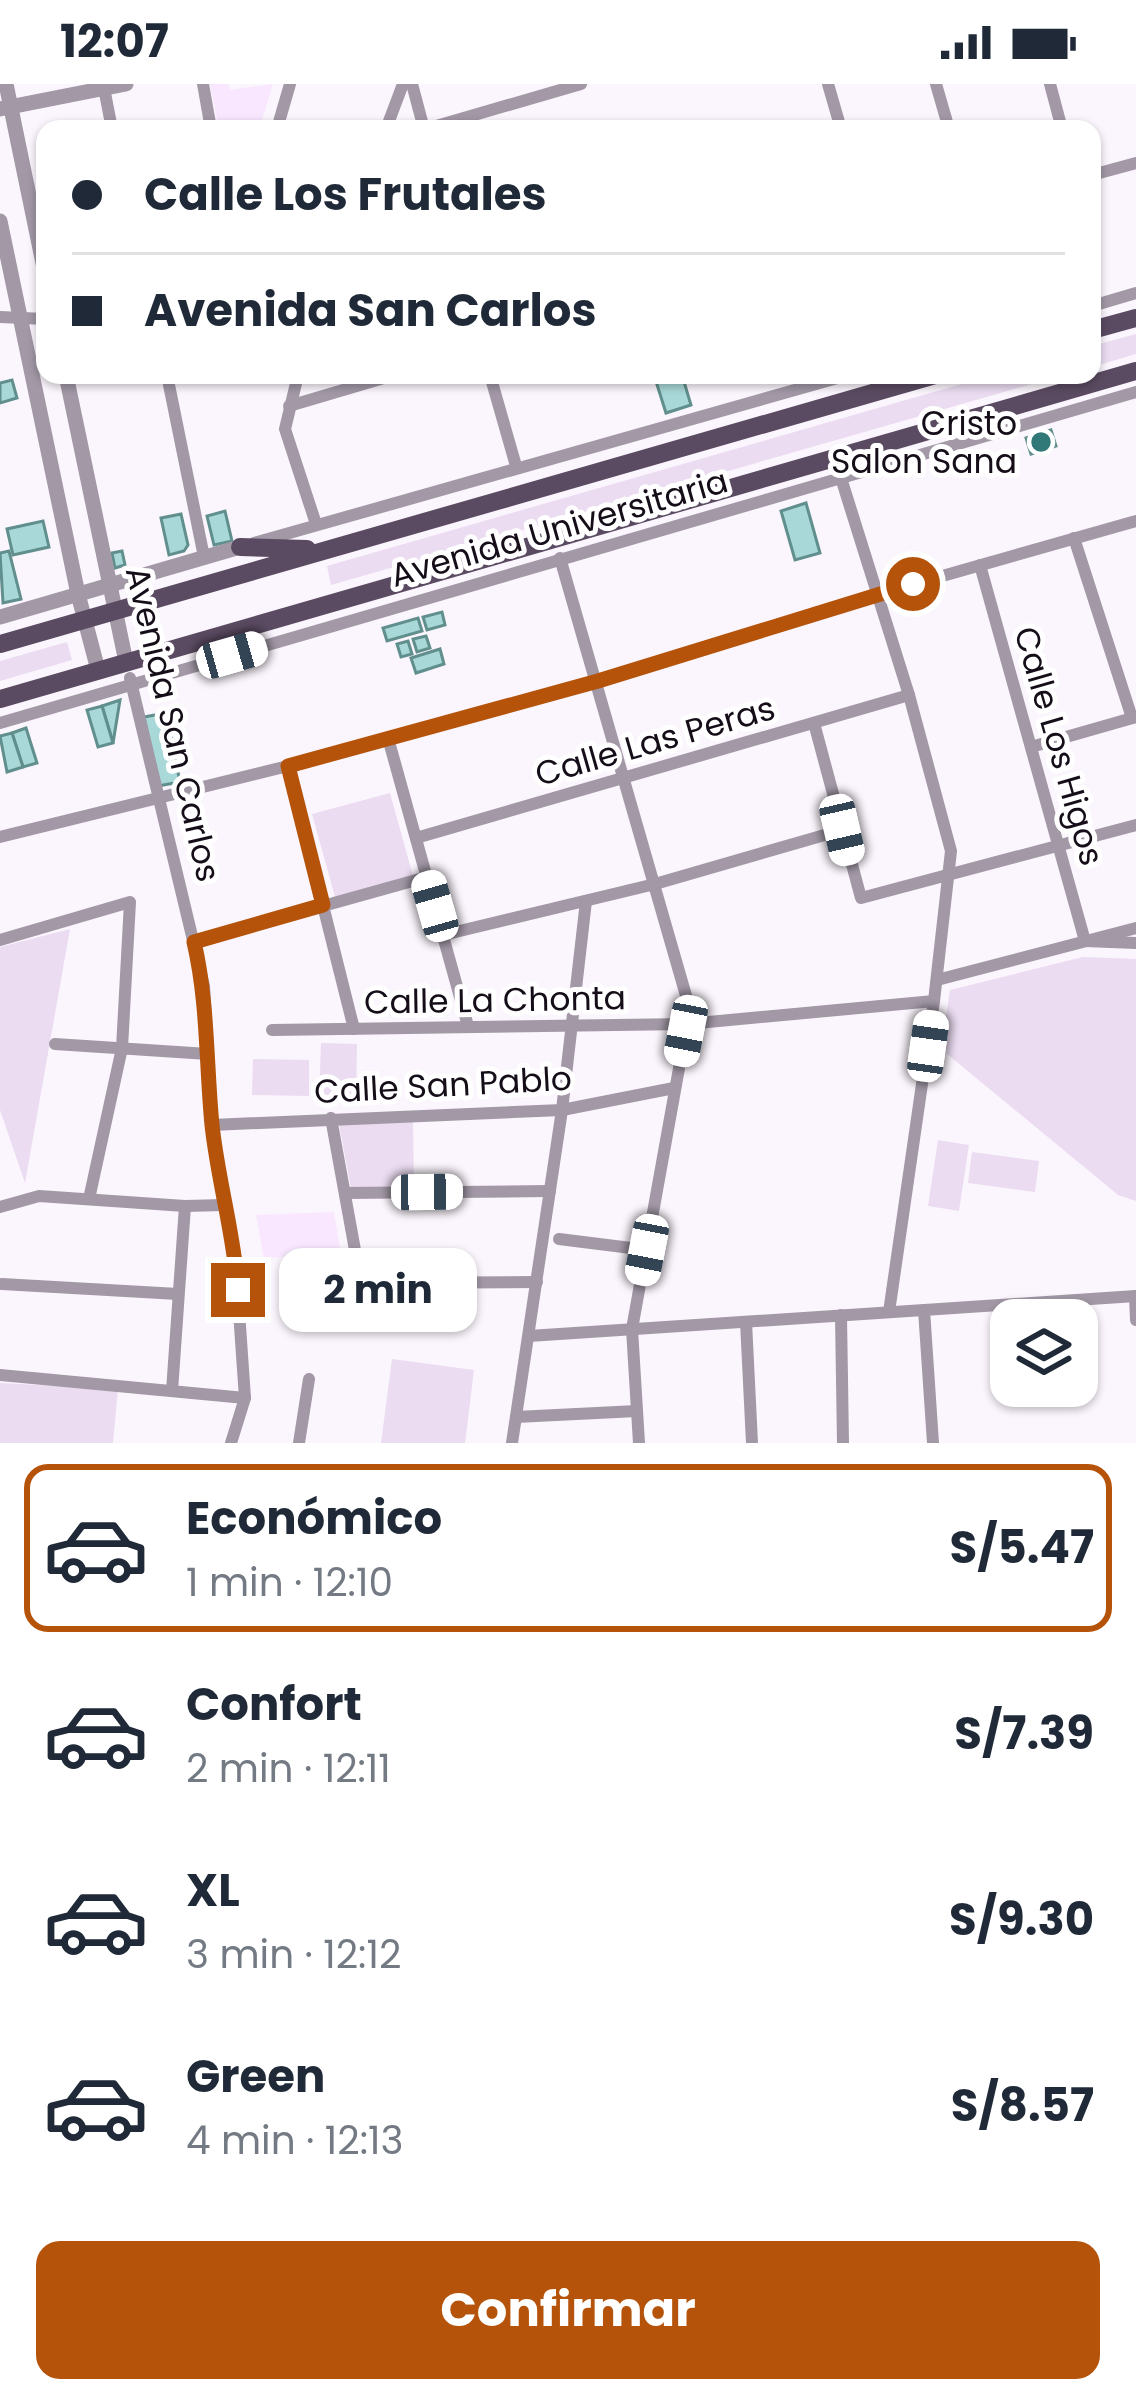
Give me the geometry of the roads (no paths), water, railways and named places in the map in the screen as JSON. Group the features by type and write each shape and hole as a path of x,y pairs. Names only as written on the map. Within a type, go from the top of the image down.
{"main road":[{"path":"1101,328 1136,318"},
{"name":"Avenida Universitaria","path":"1101,381 1136,371"},
{"name":"Avenida Universitaria","path":"0,644 903,384"},
{"name":"Avenida Universitaria","path":"0,699 1091,384"},
{"path":"240,548 324,549"}],"street":[{"path":"6,84 5,108 36,202"},
{"path":"5,108 85,88 126,84"},
{"path":"202,84 209,120"},
{"path":"280,120 290,84"},
{"path":"389,120 403,84"},
{"path":"412,84 422,120"},
{"path":"456,120 581,84"},
{"path":"828,84 838,120"},
{"path":"936,84 946,120"},
{"path":"1049,84 1059,120"},
{"path":"104,88 110,120"},
{"path":"1101,173 1136,163"},
{"name":"Avenida San Carlos","path":"0,221 78,594 104,692"},
{"path":"1101,303 1136,293"},
{"path":"0,317 36,319"},
{"name":"Avenida San Carlos","path":"68,384 158,800 204,986 212,1125 236,1254 245,1398 231,1443"},
{"path":"169,384 204,557"},
{"path":"295,384 285,429 316,524"},
{"path":"289,406 364,384"},
{"path":"493,384 516,466"},
{"name":"Avenida Universitaria","path":"0,617 815,384"},
{"name":"Avenida Universitaria","path":"0,723 1136,392"},
{"path":"841,478 879,593 951,851 889,1312"},
{"path":"0,837 158,800 598,681 879,593 1136,521"},
{"path":"1031,747 1134,717 1074,538"},
{"path":"560,558 687,999 687,1024 632,1329 639,1443"},
{"name":"Calle Los Higos","path":"980,565 1085,941"},
{"name":"Calle Las Peras","path":"416,838 909,695"},
{"path":"814,723 858,896 949,877 1136,825"},
{"path":"388,738 468,1026"},
{"path":"288,766 354,1029"},
{"path":"443,934 656,884 842,830"},
{"path":"194,942 427,878"},
{"path":"512,1443 562,1110 586,901"},
{"path":"0,940 130,902 122,1048 89,1199"},
{"path":"937,980 1136,928"},
{"path":"1085,941 1136,943"},
{"name":"Calle La Chonta","path":"272,1030 687,1024 934,1001"},
{"path":"55,1044 208,1054"},
{"name":"Calle San Pablo","path":"212,1125 562,1110 674,1088"},
{"path":"331,1118 362,1283 537,1282"},
{"path":"345,1193 550,1191"},
{"path":"0,1207 39,1196 224,1205"},
{"path":"172,1391 185,1206"},
{"path":"559,1239 647,1250"},
{"path":"0,1285 178,1294"},
{"path":"529,1336 1135,1296 1136,1320"},
{"path":"924,1310 933,1443"},
{"path":"841,1315 843,1443"},
{"path":"746,1322 752,1443"},
{"path":"0,1375 245,1398"},
{"path":"299,1443 310,1379"},
{"path":"516,1417 637,1411"}],"place":[{"name":"Cristo Salon Sana","path":"1041,442"}]}
